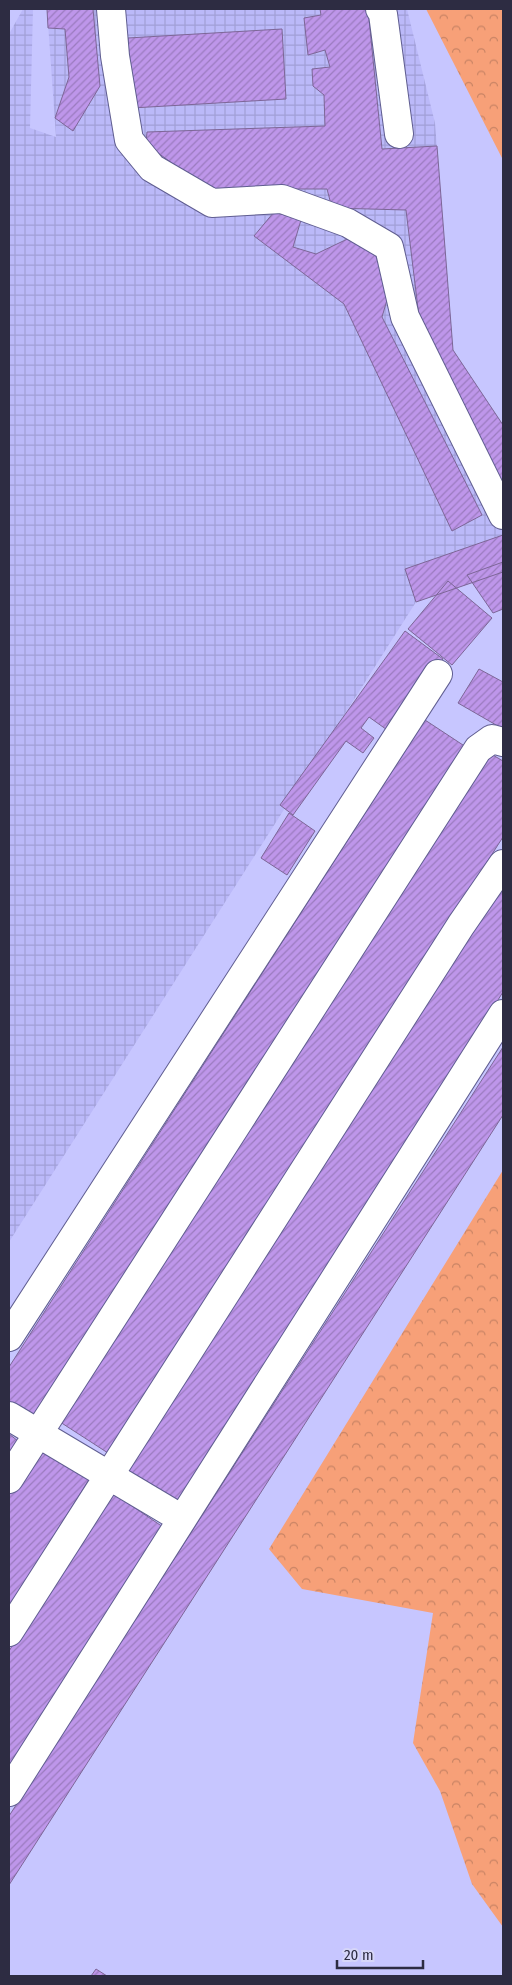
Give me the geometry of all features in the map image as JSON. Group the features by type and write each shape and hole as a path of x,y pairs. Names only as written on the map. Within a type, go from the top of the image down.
{"street":[{"path":"111,9 115,56 129,140 152,168 212,203 282,199 348,223 389,247 405,317 503,515"},
{"path":"380,9 383,14 399,134"},
{"path":"9,1337 438,674"},
{"path":"9,1479 478,749 492,739 503,742"},
{"path":"9,1632 456,934 503,864"},
{"path":"9,1792 503,1014"},
{"path":"9,1416 110,1474 182,1519"}],"shaded area":[{"path":"23,9 33,9 30,128 56,137 47,9 407,9 435,123 453,350 503,425 503,572 416,602 9,1242 9,34"}],"green space":[{"path":"426,9 503,9 503,160"},
{"path":"503,1170 503,1927 472,1884 440,1791 413,1743 433,1613 302,1589 269,1549"}],"building":[{"path":"47,9 93,9 100,86 73,131 55,118 69,77 65,29 48,28"},
{"path":"320,9 368,9 382,149 437,146 453,350 503,425 503,486 421,333 406,210 332,208 327,189 207,189 146,144 147,132 325,126 324,95 313,86 312,69 330,67 325,50 308,55 304,18 321,15"},
{"path":"282,29 286,99 132,108 128,38"},
{"path":"274,212 301,220 293,247 316,254 362,232 373,248 389,293 382,317 482,515 452,531 344,304 254,236"},
{"path":"503,535 503,572 416,602 405,569"},
{"path":"503,562 503,609 493,613 467,575"},
{"path":"448,581 492,618 452,665 408,629"},
{"path":"405,631 443,659 390,732 369,717 361,728 374,738 363,753 346,741 293,815 280,805"},
{"path":"479,669 503,682 503,729 458,703"},
{"path":"425,720 466,747 33,1418 9,1402 9,1367"},
{"path":"486,751 503,761 503,837 108,1453 57,1420"},
{"path":"289,813 315,831 287,875 261,858"},
{"path":"503,878 503,992 177,1504 126,1471"},
{"path":"503,1047 503,1115 9,1885 9,1816"},
{"path":"9,1434 18,1441 9,1455"},
{"path":"39,1446 90,1478 9,1607 9,1494"},
{"path":"110,1491 163,1527 9,1770 9,1651"},
{"path":"96,1969 107,1976 91,1976"}]}
